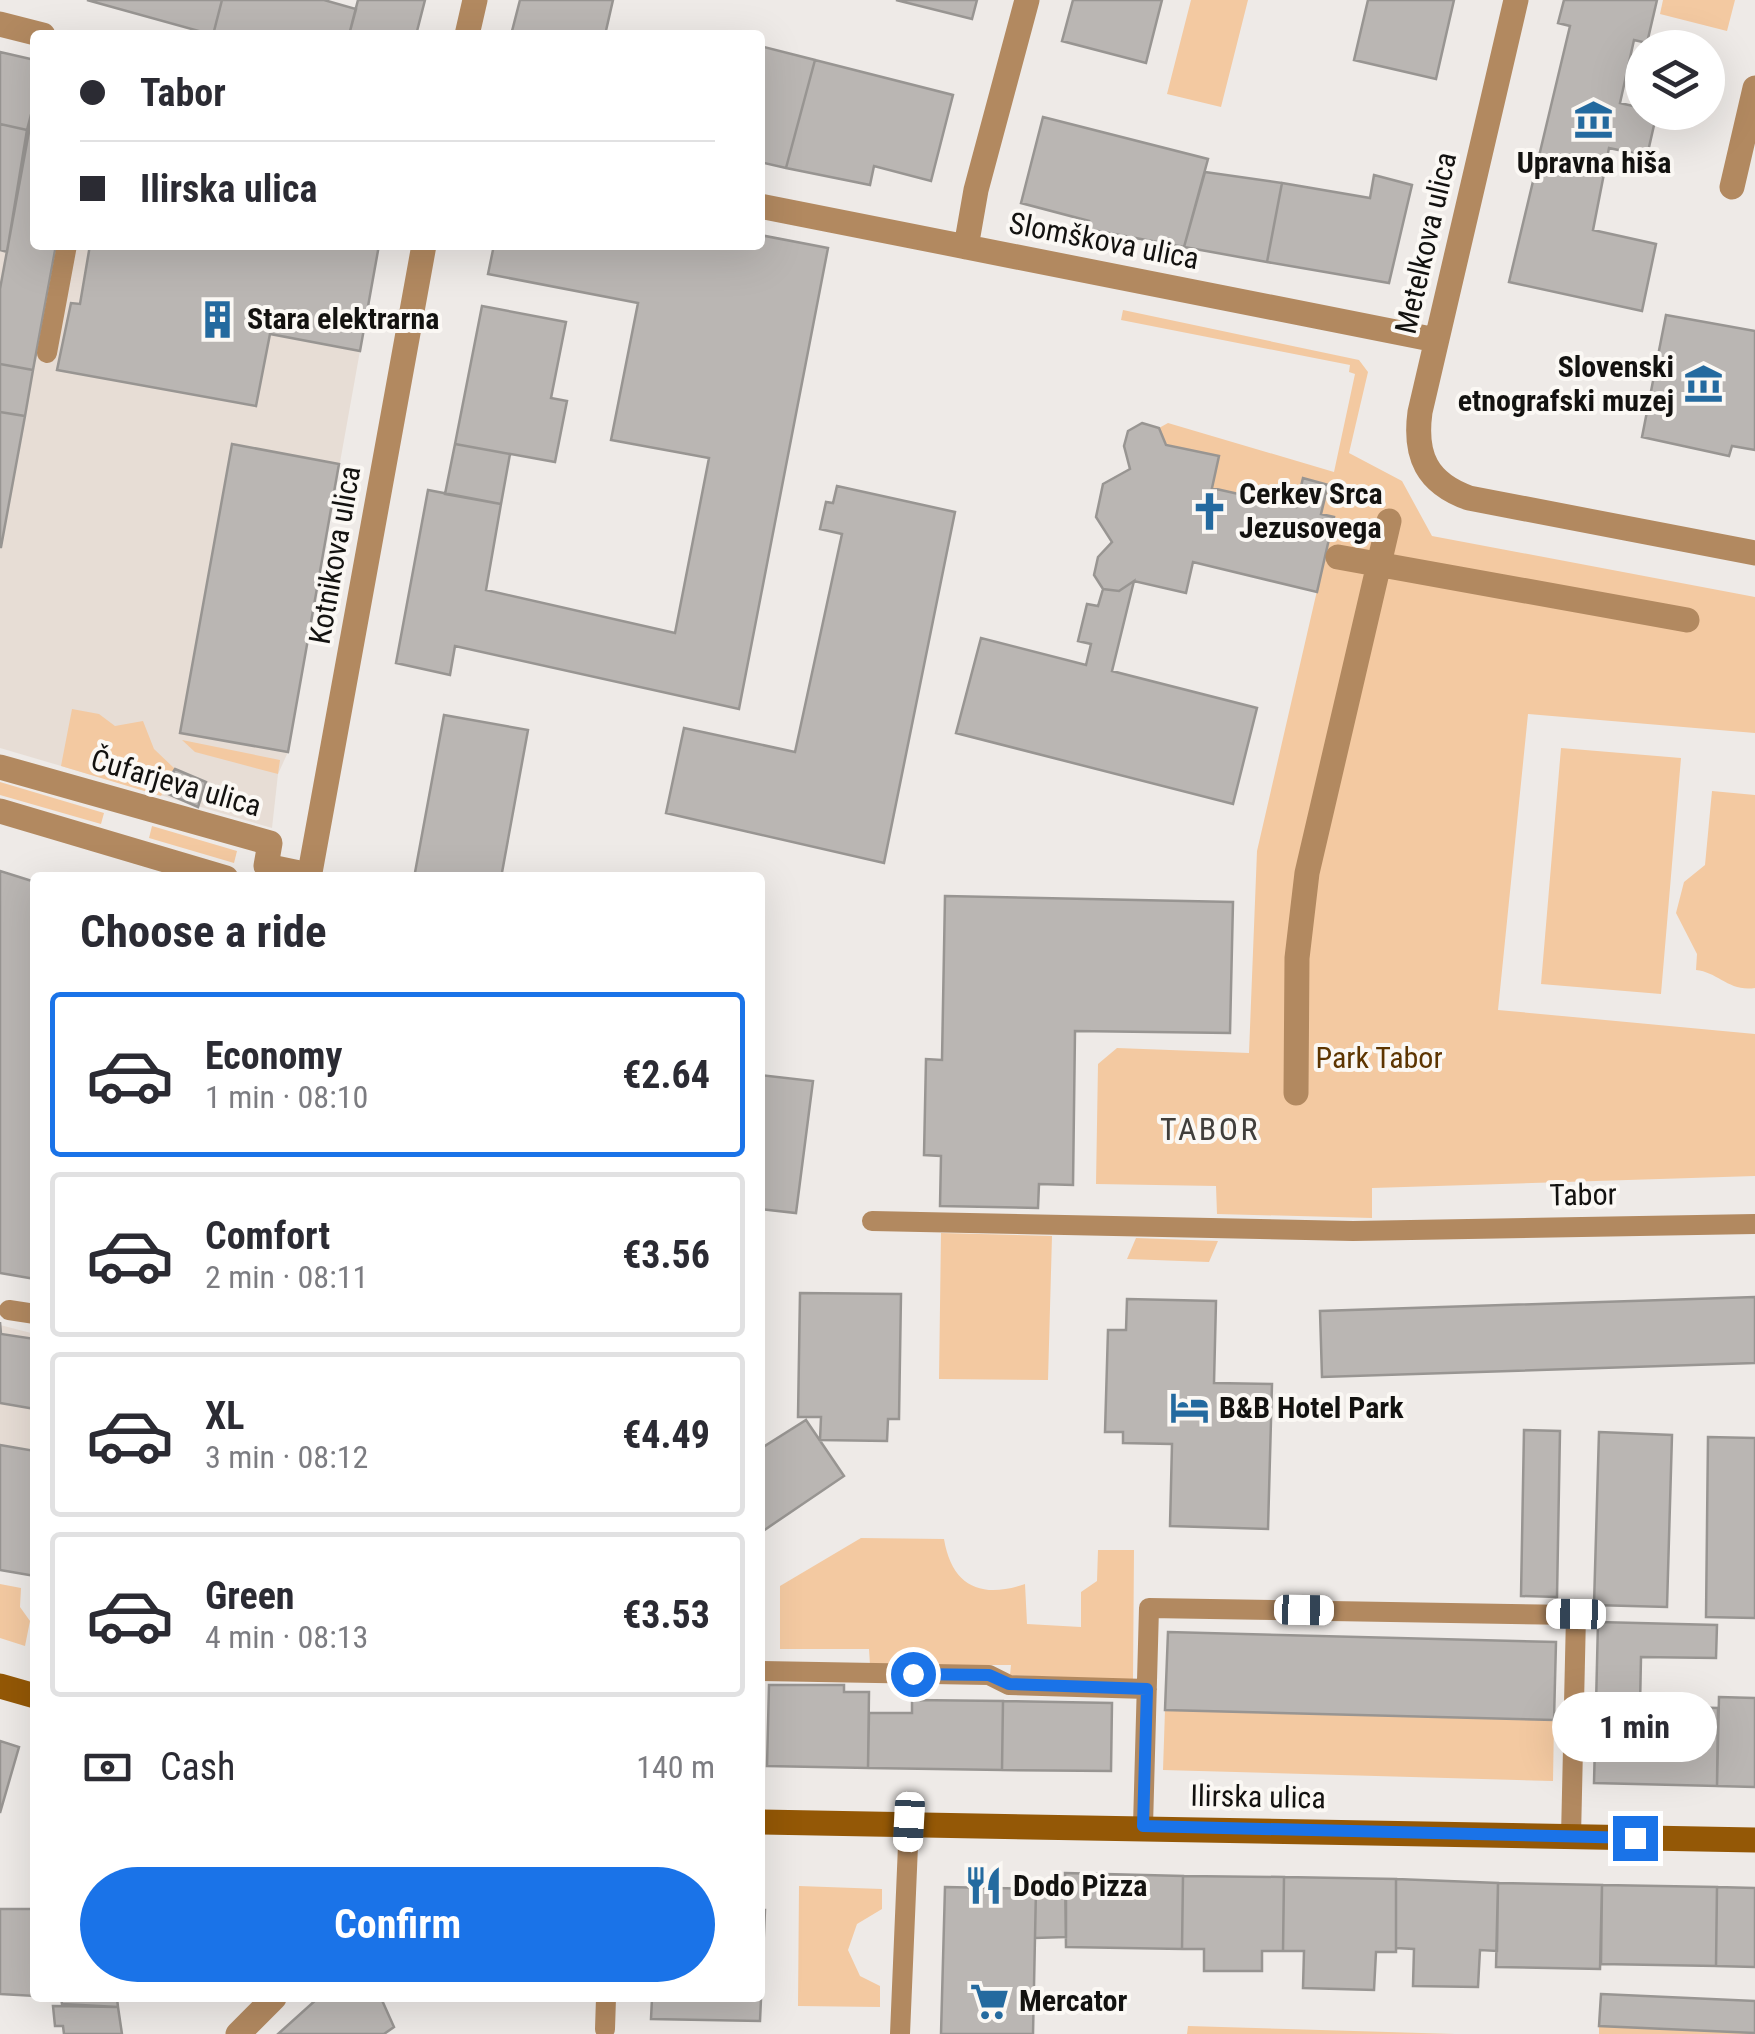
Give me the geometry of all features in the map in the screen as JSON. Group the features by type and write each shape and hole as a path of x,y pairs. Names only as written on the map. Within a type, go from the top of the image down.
{"main road":[{"path":"0,1686 30,1695"},
{"name":"Ilirska ulica","path":"765,1822 1755,1840"}],"street":[{"path":"467,30 476,0"},
{"path":"966,247 976,190 1027,0"},
{"name":"Metelkova ulica","path":"1516,0 1436,340 1417,446 1432,477 1449,491 1755,553"},
{"path":"0,24 30,32"},
{"path":"1732,188 1755,88"},
{"name":"Slomškova ulica","path":"765,207 1436,340"},
{"name":"Kotnikova ulica","path":"310,872 423,250"},
{"path":"1296,1093 1297,958 1307,873 1389,521"},
{"path":"1338,557 1687,620"},
{"name":"Čufarjeva ulica","path":"0,766 270,844 266,866 292,872"},
{"path":"0,811 206,872"},
{"path":"238,2034 270,2002"}],"lane":[{"path":"47,354 66,250"},
{"name":"Tabor","path":"872,1220 1353,1231 1755,1224"},
{"path":"8,1310 30,1313"},
{"path":"1143,1826 1149,1608 1576,1614 1571,1837"},
{"path":"765,1670 989,1675 1009,1684 1147,1689"},
{"path":"900,2034 909,1822"},
{"path":"605,2029 606,2002"}],"shaded area":[{"path":"30,126 30,250 378,250 288,752 278,774 272,828 0,748 0,250 7,251"},
{"path":"0,1325 30,1333 30,1575 0,1570"}],"green space":[{"path":"1191,0 1248,0 1221,107 1167,94"},
{"path":"1663,0 1735,0 1727,31 1660,14"},
{"name":"Park Tabor","path":"1123,310 1359,360 1368,372 1349,453 1402,481 1432,536 1755,597 1755,733 1528,714 1498,1010 1755,1034 1755,1176 1372,1188 1372,1218 1217,1214 1216,1186 1096,1184 1098,1064 1117,1048 1249,1053 1257,851 1334,517 1321,514 1303,479 1296,507 1212,488 1218,456 1166,445 1159,428 1168,423 1334,472 1355,374 1349,372 1350,365 1121,320"},
{"path":"72,709 99,714 115,726 143,721 154,749 175,769 161,796 61,766"},
{"path":"182,740 280,760 278,774 195,752"},
{"path":"1561,748 1681,758 1661,994 1541,984"},
{"path":"0,782 104,813 101,824 0,795"},
{"path":"1712,791 1755,795 1755,988 1731,985 1696,970 1697,954 1676,913 1684,882 1705,865"},
{"path":"152,826 237,851 234,863 149,838"},
{"path":"941,1233 1052,1236 1048,1380 939,1379"},
{"path":"1136,1238 1218,1241 1209,1262 1127,1259"},
{"path":"861,1538 944,1539 954,1568 971,1585 995,1590 1025,1584 1027,1624 1081,1627 1081,1592 1097,1581 1098,1550 1134,1550 1133,1680 1010,1675 1011,1665 870,1665 869,1649 780,1649 780,1586"},
{"path":"0,1584 21,1588 20,1607 30,1621 25,1646 0,1638"},
{"path":"1165,1710 1554,1720 1553,1781 1163,1770"},
{"path":"799,1886 882,1889 882,1909 857,1924 848,1950 860,1976 880,1986 880,2007 798,2006"},
{"path":"1188,2026 1455,2034 1187,2034"},
{"path":"1599,2026 1755,2033 1755,2034 1599,2034"}],"building":[{"path":"87,0 222,0 214,30 195,30"},
{"path":"222,0 324,0 356,9 350,30 214,30"},
{"path":"358,0 425,0 417,30 350,30"},
{"path":"520,0 613,0 606,30 512,30"},
{"path":"896,0 977,0 972,19"},
{"path":"1073,0 1162,0 1146,63 1062,41"},
{"path":"1368,0 1454,0 1436,79 1354,60"},
{"path":"1564,0 1657,0 1650,30 1625,30 1625,80 1620,103 1625,104 1625,130 1653,130 1647,156 1609,148 1593,230 1656,244 1642,311 1509,282 1570,26 1558,23"},
{"path":"765,47 815,60 786,168 765,163"},
{"path":"0,52 30,59 30,118 27,130 0,124"},
{"path":"815,60 953,95 931,181 874,166 870,185 786,168"},
{"path":"1043,117 1208,159 1184,247 1087,229 1089,221 1021,203"},
{"path":"0,124 27,130 7,252 0,250"},
{"path":"30,126 30,250 55,250 33,370 0,364 0,289"},
{"path":"1205,172 1282,183 1267,262 1184,247"},
{"path":"1374,175 1412,185 1389,283 1267,262 1282,183 1370,198"},
{"path":"765,236 828,248 739,709 455,646 450,675 396,663 428,490 501,504 486,590 675,633 709,458 611,440 638,303 488,274 493,250 765,250"},
{"name":"Stara elektrarna","path":"89,250 378,250 360,351 270,334 256,406 57,370 71,303 80,304"},
{"path":"482,306 566,322 551,398 567,401 555,462 455,444"},
{"name":"Slovenski etnografski muzej","path":"1666,315 1755,331 1755,450 1732,446 1729,456 1642,437"},
{"path":"0,364 33,370 25,416 0,412"},
{"path":"0,412 25,416 1,547 0,547"},
{"name":"Cerkev Srca Jezusovega","path":"1142,423 1159,428 1166,445 1219,456 1212,488 1296,507 1303,478 1328,485 1321,514 1334,517 1317,592 1193,562 1186,593 1134,581 1119,591 1103,589 1094,575 1098,557 1112,542 1096,517 1103,484 1130,469 1124,446 1128,431"},
{"path":"232,444 339,464 288,752 180,733"},
{"path":"455,444 510,454 501,504 445,494"},
{"path":"837,486 955,512 884,863 666,813 684,728 795,752 842,534 820,529 826,502 833,503"},
{"path":"1134,581 1112,671 1257,708 1233,804 956,733 981,638 1086,665 1091,644 1078,641 1087,604 1098,606 1103,589 1119,591"},
{"path":"444,715 528,730 502,872 415,872"},
{"path":"175,769 206,782 198,807 161,791"},
{"path":"0,871 30,880 30,1278 0,1273"},
{"path":"945,896 1233,902 1230,1033 1075,1031 1073,1185 1039,1184 1038,1208 940,1206 941,1156 924,1155 926,1059 942,1060"},
{"path":"765,1076 813,1081 796,1213 765,1210"},
{"path":"800,1293 901,1294 899,1419 888,1419 887,1441 820,1440 821,1417 798,1417"},
{"path":"1755,1297 1755,1363 1322,1377 1320,1311"},
{"name":"B&B Hotel Park","path":"1127,1299 1216,1301 1214,1383 1272,1384 1268,1529 1170,1526 1172,1444 1123,1443 1123,1432 1105,1432 1108,1330 1126,1330"},
{"path":"0,1322 1,1334 30,1338 30,1408 0,1403"},
{"path":"806,1420 844,1476 765,1530 765,1446"},
{"path":"1524,1430 1560,1431 1557,1597 1521,1596"},
{"path":"1599,1432 1672,1435 1667,1607 1594,1605"},
{"path":"1708,1437 1755,1438 1755,1618 1706,1617"},
{"path":"0,1445 30,1450 30,1575 0,1570"},
{"path":"1598,1622 1717,1625 1716,1658 1641,1657 1640,1706 1596,1705"},
{"path":"1168,1632 1556,1642 1554,1720 1165,1710"},
{"path":"769,1685 844,1685 844,1692 869,1692 868,1768 767,1766"},
{"path":"1719,1697 1755,1698 1755,1787 1717,1786"},
{"path":"912,1700 1003,1701 1002,1770 868,1768 869,1713 912,1713"},
{"path":"1003,1701 1112,1703 1111,1771 1002,1770"},
{"path":"1596,1705 1718,1708 1717,1786 1594,1783"},
{"path":"0,1741 19,1747 0,1813"},
{"path":"1065,1873 1183,1876 1182,1949 1066,1947"},
{"path":"1183,1876 1284,1877 1283,1951 1262,1951 1262,1971 1204,1971 1204,1949 1182,1949"},
{"path":"1284,1877 1396,1879 1396,1952 1376,1952 1374,1990 1303,1988 1304,1951 1283,1951"},
{"path":"1396,1879 1498,1883 1497,1951 1480,1950 1478,1987 1413,1986 1414,1949 1396,1948"},
{"path":"1498,1883 1602,1885 1600,1969 1496,1967"},
{"path":"1602,1885 1717,1887 1716,1966 1601,1964"},
{"path":"945,1887 1036,1889 1033,2034 941,2034"},
{"path":"1717,1887 1755,1888 1755,1967 1716,1966"},
{"path":"1036,1889 1066,1889 1066,1937 1035,1938"},
{"path":"0,1909 30,1909 30,1996 0,1994"},
{"path":"1601,1994 1755,2001 1755,2033 1599,2026"},
{"path":"117,2002 118,2007 62,2004"},
{"path":"314,2002 383,2002 394,2027 384,2034 278,2034"},
{"path":"652,2002 761,2002 760,2021 651,2019"},
{"path":"53,2006 118,2007 122,2034 64,2034 63,2026 55,2026"}],"place":[{"name":"Upravna hiša","path":"1594,119"},
{"name":"Stara elektrarna","path":"217,319"},
{"name":"Slovenski etnografski muzej","path":"1704,384"},
{"name":"Cerkev Srca Jezusovega","path":"1209,511"},
{"name":"B&B Hotel Park","path":"1189,1408"},
{"name":"Dodo Pizza","path":"983,1886"},
{"name":"Mercator","path":"989,2001"}],"district":[{"name":"TABOR","path":"1210,1129"}],"route":[{"path":"913,1674 989,1675 1009,1684 1147,1689 1143,1826 1635,1838"}]}
